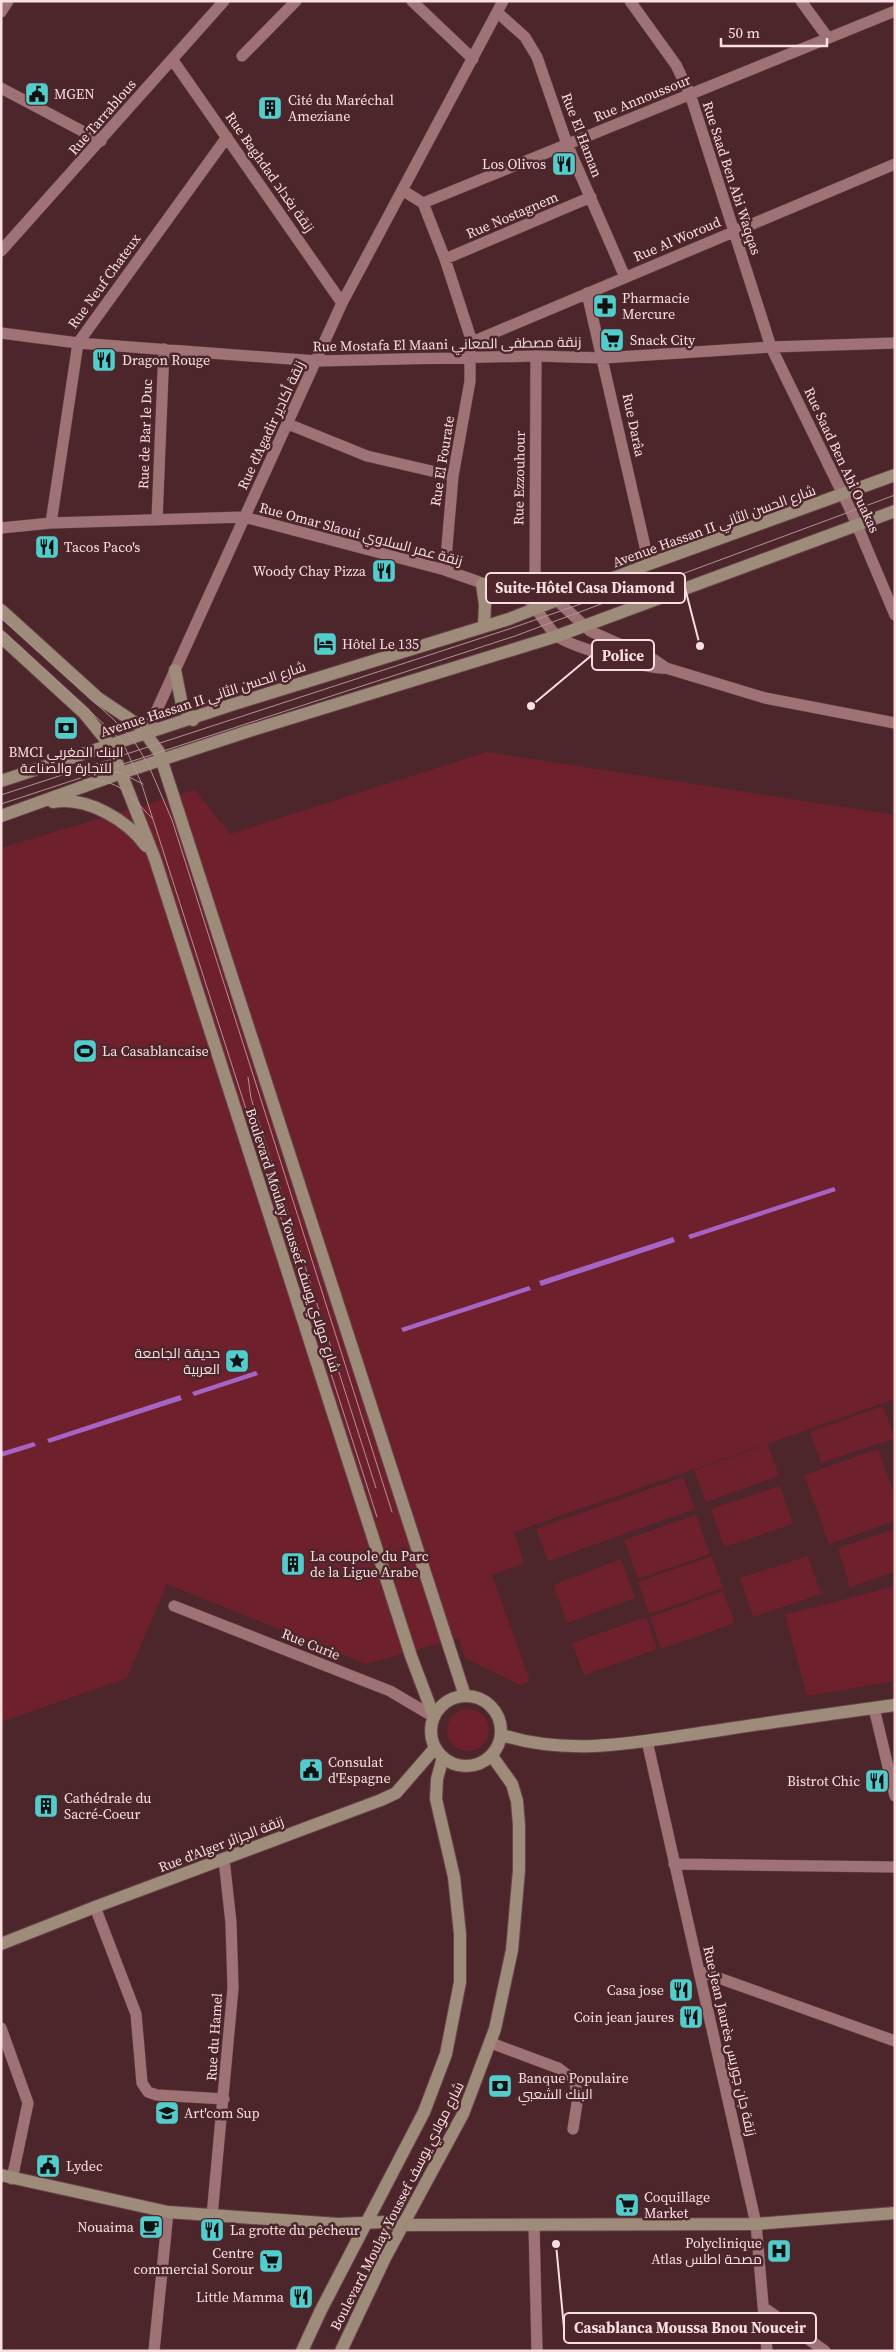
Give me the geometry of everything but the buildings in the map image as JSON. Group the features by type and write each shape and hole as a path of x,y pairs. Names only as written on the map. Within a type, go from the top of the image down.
{"main road":[{"name":"Avenue Hassan II شارع الحسن الثاني","path":"1,781 193,720 231,705 484,626 533,605 557,601 649,564 895,475"},
{"path":"1,816 121,773 557,636 895,511"},
{"path":"482,584 484,626"},
{"name":"Boulevard Moulay Youssef شارع مولاي يوسف","path":"1,610 83,686 134,721 146,734 162,760 465,1696"},
{"name":"Boulevard Moulay Youssef شارع مولاي يوسف","path":"1,637 84,713 110,745 155,859 411,1656 434,1717"},
{"path":"176,670 182,705 193,720"},
{"path":"31,806 60,801 98,809 111,815 139,837 155,859"},
{"path":"465,1696 481,1699 494,1709 500,1720 502,1735 499,1746 492,1756 481,1764 467,1766 454,1764 439,1753 431,1735 434,1717 446,1702 465,1696"},
{"path":"502,1735 532,1743 554,1746 602,1745 646,1741 895,1705"},
{"name":"Boulevard Moulay Youssef شارع مولاي يوسف","path":"302,2351 366,2222 404,2153 446,2054 460,1982 458,1904 436,1799 439,1753"},
{"name":"Rue d'Alger زنقة الجزائر","path":"1,1944 381,1800 396,1792 439,1753"},
{"name":"Boulevard Moulay Youssef شارع مولاي يوسف","path":"341,2351 404,2225 463,2114 491,2044 512,1950 519,1843 515,1792 492,1756"},
{"path":"6,2177 168,2212 338,2224 366,2222 404,2225 756,2224 895,2213"}],"street":[{"path":"1,12 8,1"},
{"name":"Rue Tarrablous","path":"1,251 224,1"},
{"path":"242,56 296,1"},
{"path":"412,1 473,59"},
{"name":"Rue d'Agadir زنقة أكادير","path":"146,734 342,303 503,1"},
{"name":"Rue Saad Ben Abi Waqqas","path":"630,1 676,65 690,94 772,347"},
{"path":"801,1 828,38"},
{"name":"Rue Annoussour","path":"423,203 895,11"},
{"name":"Rue El Haman","path":"498,13 525,37 537,57 567,144 625,277"},
{"name":"Rue Baghdad زنقة بغداد","path":"172,59 342,303"},
{"path":"1,88 101,141"},
{"name":"Rue Neuf Chateux","path":"51,524 78,342 227,138"},
{"name":"Rue Al Woroud","path":"472,342 895,164"},
{"path":"402,190 423,203 445,259 472,342"},
{"name":"Rue Nostagnem","path":"445,259 592,198"},
{"name":"Rue Darâa","path":"588,293 649,564"},
{"name":"Rue Mostafa El Maani زنقة مصطفى المعاني","path":"1,333 78,342 317,361 536,356 603,358 772,347 895,343"},
{"name":"Rue El Fourate","path":"445,570 453,476 470,381 468,357 472,342"},
{"name":"Rue Saad Ben Abi Ouakas","path":"772,347 857,525 895,615"},
{"name":"Rue de Bar le Duc","path":"157,520 164,349"},
{"name":"Rue Ezzouhour","path":"533,605 535,580 536,356"},
{"path":"288,424 360,454 453,476"},
{"name":"Rue Omar Slaoui زنقة عمر السلاوي","path":"1,528 51,524 244,517 445,570 533,605"},
{"path":"535,580 583,626 603,638 653,659 666,668"},
{"path":"533,605 557,636 571,643 643,665 666,668 765,698 895,723"},
{"name":"Rue Curie","path":"174,1606 390,1691 434,1717"},
{"path":"874,1708 895,1796"},
{"name":"Rue Jean Jaurès زنقة جان جوريس","path":"646,1741 756,2224 767,2351"},
{"name":"Rue du Hamel","path":"212,2216 224,2099 234,1960 224,1859"},
{"path":"674,1864 895,1867"},
{"path":"95,1907 136,2014 142,2084 145,2089 156,2095 224,2099"},
{"path":"698,1971 895,2041"},
{"path":"1,2028 28,2104 6,2177"},
{"path":"491,2044 558,2068 574,2080 578,2097 573,2129"},
{"path":"154,2351 168,2212"},
{"path":"534,2225 536,2351"},
{"path":"763,2307 825,2351"}],"shaded area":[{"path":"487,752 895,815 895,1399 514,1532 524,1563 492,1575 530,1681 520,1685 465,1658 459,1638 366,1664 167,1584 127,1678 1,1722 1,848 195,790 230,834"},
{"path":"834,1187 836,1191 690,1239 688,1235"},
{"path":"673,1237 675,1242 541,1286 539,1281"},
{"path":"529,1286 531,1290 403,1332 401,1328"},
{"path":"256,1371 258,1375 194,1396 192,1392"},
{"path":"180,1395 182,1400 49,1443 47,1439"},
{"path":"883,1406 895,1438 821,1463 810,1432"},
{"path":"34,1442 36,1446 1,1457 1,1452"},
{"path":"768,1444 779,1476 706,1502 694,1470"},
{"path":"878,1449 895,1496 895,1521 829,1544 804,1475"},
{"path":"683,1477 695,1509 548,1561 536,1529"},
{"path":"780,1486 793,1524 724,1547 711,1509"},
{"path":"696,1515 710,1554 638,1579 624,1540"},
{"path":"895,1529 895,1572 850,1587 838,1548"},
{"path":"712,1556 723,1588 649,1614 638,1582"},
{"path":"808,1556 821,1594 753,1617 740,1578"},
{"path":"621,1559 635,1598 567,1623 553,1585"},
{"path":"895,1586 895,1681 807,1696 785,1615"},
{"path":"723,1591 735,1623 661,1649 650,1617"},
{"path":"646,1617 657,1649 584,1675 572,1643"},
{"path":"468,1709 483,1715 489,1730 483,1745 468,1751 453,1745 447,1730 453,1715"}],"tram line":[{"path":"1,804 515,636 895,495"},
{"path":"1,795 512,628 646,581"},
{"path":"1,618 113,719 132,738 148,764 172,820 392,1512"},
{"path":"1,629 122,741 141,782 377,1517"},
{"path":"105,770 121,773 143,784"},
{"path":"84,780 107,782 116,785 130,795 152,818"},
{"path":"248,1077 251,1098 376,1488"}],"place":[{"name":"MGEN","path":"37,94"},
{"name":"Cité du Maréchal Ameziane","path":"270,108"},
{"name":"Los Olivos","path":"564,164"},
{"name":"Pharmacie Mercure","path":"605,306"},
{"name":"Snack City","path":"612,340"},
{"name":"Dragon Rouge","path":"104,360"},
{"name":"Tacos Paco's","path":"47,547"},
{"name":"Woody Chay Pizza","path":"384,571"},
{"name":"Hôtel Le 135","path":"325,644"},
{"name":"Suite-Hôtel Casa Diamond","path":"700,646"},
{"name":"Police","path":"531,706"},
{"name":"BMCI البنك المغربي للتجارة والصناعة","path":"66,728"},
{"name":"La Casablancaise","path":"85,1051"},
{"name":"حديقة الجامعة العربية","path":"237,1361"},
{"name":"La coupole du Parc de la Ligue Arabe","path":"293,1564"},
{"name":"Consulat d'Espagne","path":"311,1770"},
{"name":"Bistrot Chic","path":"877,1781"},
{"name":"Cathédrale du Sacré-Coeur","path":"46,1806"},
{"name":"Casa jose","path":"681,1990"},
{"name":"Coin jean jaures","path":"691,2017"},
{"name":"Banque Populaire البنك الشعبي","path":"500,2086"},
{"name":"Art'com Sup","path":"167,2113"},
{"name":"Lydec","path":"48,2166"},
{"name":"Coquillage Market","path":"627,2205"},
{"name":"Nouaima","path":"151,2227"},
{"name":"La grotte du pêcheur","path":"212,2230"},
{"name":"Casablanca Moussa Bnou Nouceir","path":"556,2244"},
{"name":"Polyclinique Atlas مصحة اطلس","path":"779,2251"},
{"name":"Centre commercial Sorour","path":"271,2261"},
{"name":"Little Mamma","path":"301,2297"}]}
